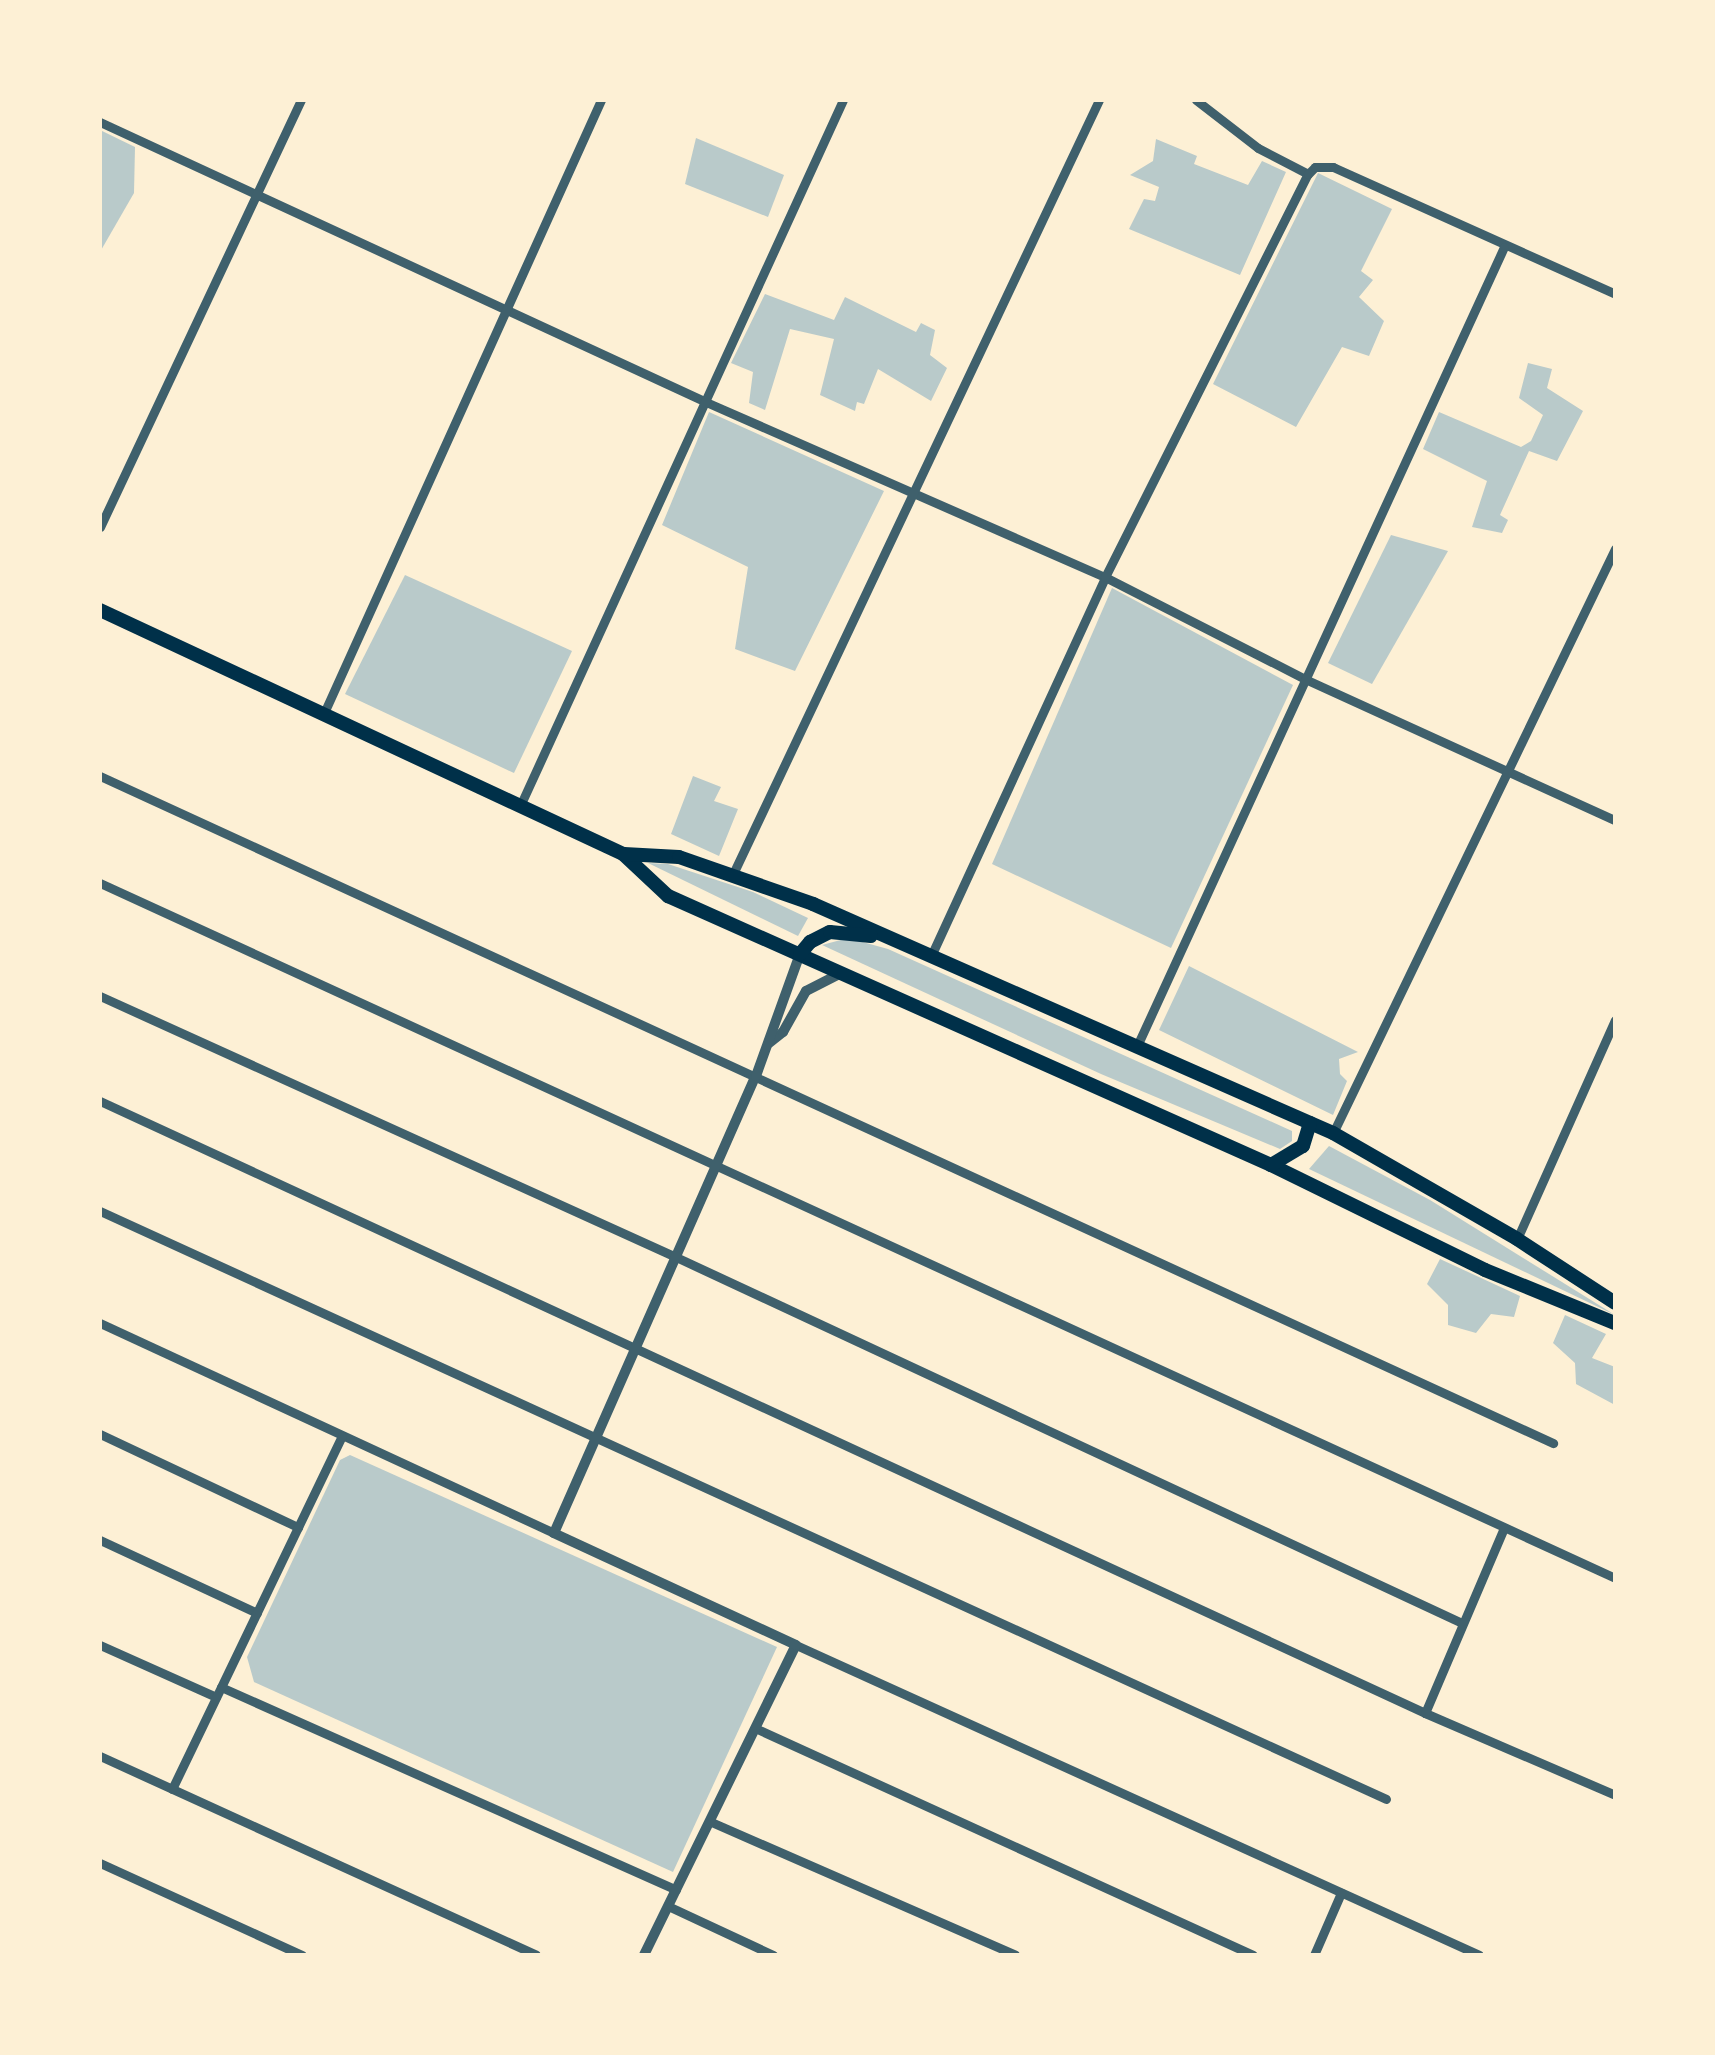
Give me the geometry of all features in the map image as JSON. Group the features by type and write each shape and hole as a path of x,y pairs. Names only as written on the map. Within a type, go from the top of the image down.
{"main road":[{"path":"100,610 623,854 668,896 1270,1166 1485,1270 1615,1323"},
{"path":"623,854 678,857 813,904 1333,1133 1517,1238 1615,1303"},
{"path":"800,954 810,942 830,932 894,940"},
{"path":"1270,1166 1303,1146 1310,1123"}],"street":[{"path":"100,526 301,100"},
{"path":"324,713 601,100"},
{"path":"520,806 843,100"},
{"path":"732,876 911,489 1099,100"},
{"path":"1196,100 1258,148 1308,174"},
{"path":"100,122 706,402 1105,577 1306,680 1508,768 1615,820"},
{"path":"931,956 1105,577 1308,174 1315,167 1333,168 1615,294"},
{"path":"1137,1046 1504,247"},
{"path":"1333,1133 1615,549"},
{"path":"100,776 1553,1442"},
{"path":"100,883 1615,1578"},
{"path":"554,1533 756,1076 800,954"},
{"path":"768,1044 782,1032 806,991 841,973"},
{"path":"100,996 676,1257 1462,1623"},
{"path":"1517,1238 1615,1020"},
{"path":"100,1102 1425,1713 1615,1795"},
{"path":"100,1211 598,1435 1386,1799"},
{"path":"100,1323 1479,1955"},
{"path":"100,1434 298,1528"},
{"path":"172,1789 342,1436"},
{"path":"1425,1713 1504,1528"},
{"path":"100,1540 257,1613"},
{"path":"100,1645 676,1890"},
{"path":"644,1955 796,1645"},
{"path":"755,1728 1253,1955"},
{"path":"100,1756 536,1955"},
{"path":"710,1821 1014,1955"},
{"path":"100,1863 302,1955"},
{"path":"1314,1955 1341,1893"},
{"path":"668,1906 774,1955"}],"shaded area":[{"path":"100,130 135,147 134,193 100,252"},
{"path":"696,138 784,175 768,217 685,184"},
{"path":"1156,139 1197,156 1194,164 1248,185 1262,161 1286,172 1240,275 1129,229 1144,199 1155,201 1159,187 1130,175 1153,161"},
{"path":"1318,173 1392,209 1361,271 1373,280 1359,297 1384,321 1369,356 1342,347 1296,427 1213,384"},
{"path":"765,294 834,320 845,297 916,332 921,323 935,330 930,355 947,368 931,401 878,369 864,404 857,402 855,411 820,395 834,339 790,329 765,410 749,403 753,372 731,363"},
{"path":"1528,363 1552,369 1547,388 1583,411 1557,461 1529,451 1500,515 1508,520 1502,533 1472,527 1487,481 1423,449 1439,412 1521,447 1531,441 1543,415 1519,398"},
{"path":"709,412 884,491 795,671 735,649 748,567 662,525"},
{"path":"1391,535 1448,551 1372,684 1328,663"},
{"path":"405,575 572,651 514,773 345,694"},
{"path":"1112,588 1293,685 1171,948 992,864"},
{"path":"693,776 721,787 714,801 738,809 719,856 671,834"},
{"path":"648,863 668,864 753,892 808,918 798,936"},
{"path":"848,938 888,949 1292,1131 1292,1141 1280,1149 1101,1074 822,945"},
{"path":"1189,966 1358,1052 1339,1059 1340,1074 1347,1081 1333,1115 1159,1030"},
{"path":"1329,1146 1430,1200 1615,1315 1309,1169"},
{"path":"1440,1259 1520,1296 1514,1317 1491,1314 1476,1333 1448,1325 1448,1305 1427,1284"},
{"path":"1565,1315 1606,1334 1592,1358 1615,1367 1615,1405 1576,1384 1575,1363 1553,1343"},
{"path":"350,1455 777,1647 673,1872 254,1682 247,1657 340,1460"}]}
